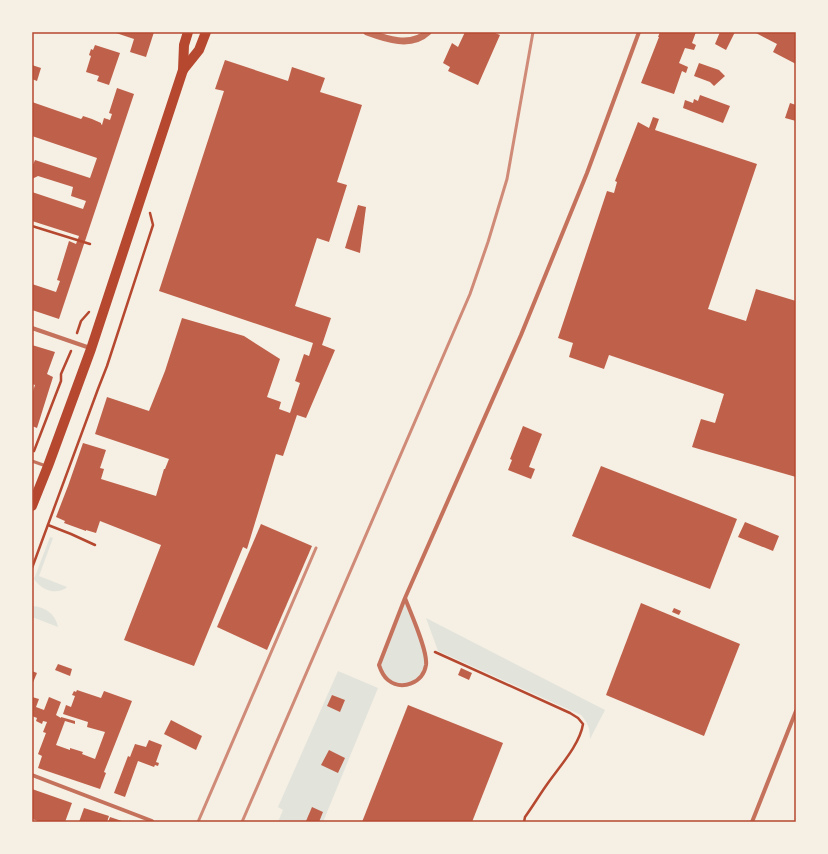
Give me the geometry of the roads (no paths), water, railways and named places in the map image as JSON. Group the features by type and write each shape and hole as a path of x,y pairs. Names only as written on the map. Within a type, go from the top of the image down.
{"main road":[{"path":"32,506 91,349 183,70 184,45 188,32"},
{"path":"183,70 199,50 206,32"}],"street":[{"path":"367,32 394,40 422,38 428,32"},
{"path":"405,598 424,647 426,666 422,675 416,681 402,686 387,680 382,673 379,664 405,598 521,335 586,173 639,32"},
{"path":"32,328 91,349"},
{"path":"752,822 796,711"},
{"path":"32,775 152,822"}],"lane":[{"path":"32,461 48,466"}],"railway":[{"path":"242,822 470,294 488,242 507,179 533,32"},
{"path":"198,822 316,548"}]}
